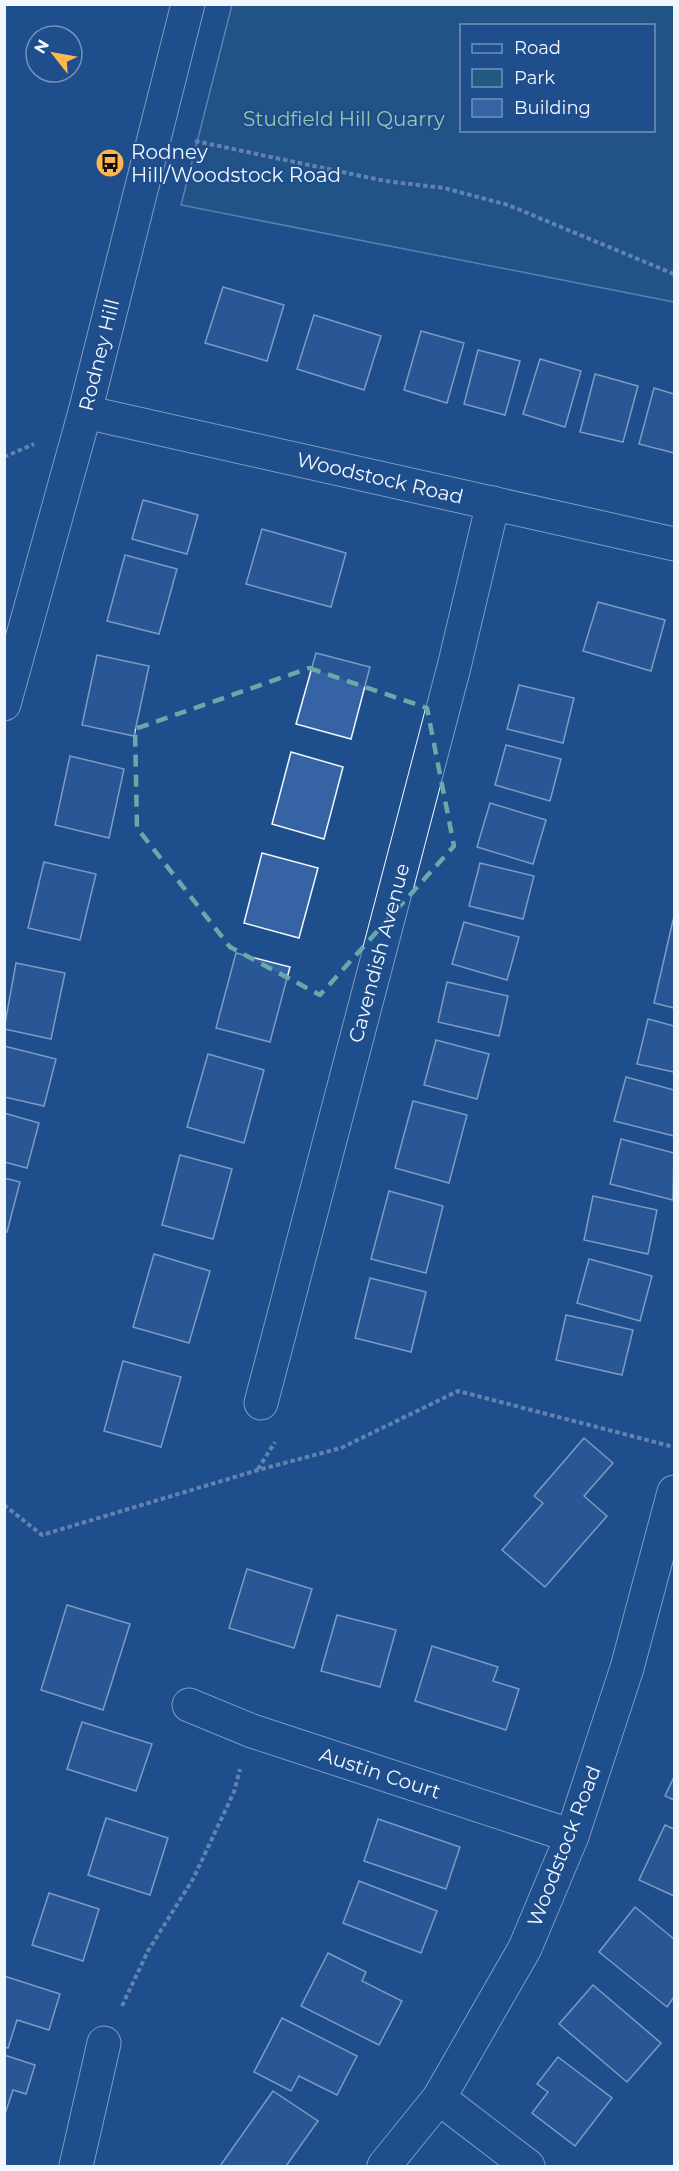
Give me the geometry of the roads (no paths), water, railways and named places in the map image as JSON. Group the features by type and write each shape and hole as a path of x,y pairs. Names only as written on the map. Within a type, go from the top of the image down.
{"street":[{"name":"Rodney Hill","path":"4,704 85,412 188,4"},
{"name":"Woodstock Road","path":"85,412 675,544"},
{"name":"Cavendish Avenue","path":"261,1403 454,667 493,503"},
{"name":"Woodstock Road","path":"384,2166 439,2098 525,1948 572,1836 627,1668 675,1492"},
{"name":"Austin Court","path":"189,1705 252,1731 572,1836"},
{"path":"76,2166 104,2043"},
{"path":"439,2098 528,2166"}],"place":[{"name":"Rodney Hill/Woodstock Road","path":"110,163"}],"park label":[{"name":"Studfield Hill Quarry","path":"344,119"}]}
